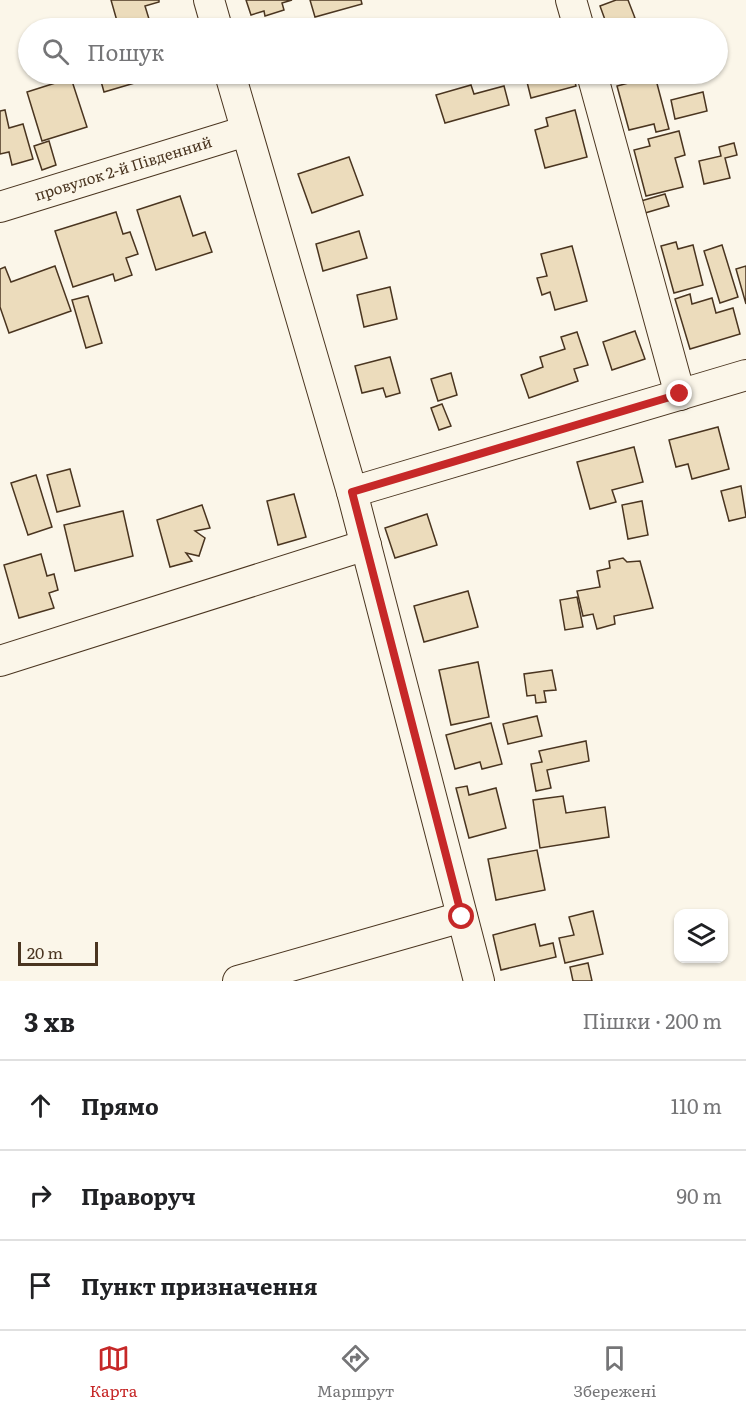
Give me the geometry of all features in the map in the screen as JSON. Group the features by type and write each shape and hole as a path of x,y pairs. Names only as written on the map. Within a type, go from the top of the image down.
{"street":[{"path":"209,0 214,18"},
{"path":"571,0 576,18"},
{"path":"233,84 352,492 479,981"},
{"path":"595,84 680,394"},
{"name":"провулок 2-й Південний","path":"0,207 246,131"},
{"path":"352,492 746,375"},
{"path":"0,661 366,545"},
{"path":"238,981 462,917"}],"building":[{"path":"111,0 159,0 159,2 145,6 149,18 116,18"},
{"path":"246,0 292,0 282,3 284,10 265,16 264,11 251,15"},
{"path":"310,0 361,0 362,4 315,17"},
{"path":"616,0 628,0 635,18 604,18 600,6"},
{"path":"52,84 73,84 87,127 42,141 27,92"},
{"path":"102,84 131,84 104,92"},
{"path":"528,84 576,84 576,86 531,98"},
{"path":"657,84 669,129 656,132 654,124 629,130 617,86"},
{"path":"471,85 474,94 504,86 509,105 445,123 436,95"},
{"path":"703,92 707,111 675,119 671,100"},
{"path":"5,110 9,128 23,124 33,159 12,165 9,152 0,154 0,111"},
{"path":"575,110 587,157 545,168 535,130 548,126 546,118"},
{"path":"679,131 685,155 675,158 683,187 646,196 634,150 650,146 648,139"},
{"path":"49,141 56,165 42,170 34,146"},
{"path":"734,143 737,155 725,158 730,178 704,184 699,161 721,156 719,147"},
{"path":"349,157 363,195 312,213 298,174"},
{"path":"665,194 669,206 645,213 641,201"},
{"path":"180,196 193,236 205,232 212,252 156,270 137,210"},
{"path":"116,212 123,234 130,232 138,254 126,258 132,275 115,281 113,274 73,287 55,231"},
{"path":"359,231 367,258 323,271 316,244"},
{"path":"676,242 678,249 693,245 703,285 674,293 661,246"},
{"path":"722,245 738,297 720,303 704,251"},
{"path":"572,246 587,301 555,310 550,292 542,295 537,278 547,276 541,254"},
{"path":"55,266 71,311 9,333 0,307 0,269 5,267 11,282"},
{"path":"746,266 746,304 736,269"},
{"path":"390,287 397,319 364,327 357,295"},
{"path":"690,294 692,304 712,298 716,313 733,308 740,334 690,349 675,299"},
{"path":"88,296 102,343 86,348 72,300"},
{"path":"635,331 645,359 612,370 603,342"},
{"path":"577,332 588,365 574,369 578,381 529,398 521,375 543,367 540,357 565,349 561,337"},
{"path":"390,357 400,393 386,397 383,388 362,393 355,366"},
{"path":"451,373 457,395 438,401 431,379"},
{"path":"442,404 451,426 439,430 431,408"},
{"path":"718,427 729,469 692,479 688,464 676,467 669,440"},
{"path":"634,447 643,482 612,490 616,502 590,509 577,462"},
{"path":"70,469 80,506 57,512 47,475"},
{"path":"36,475 52,527 28,535 11,483"},
{"path":"741,486 746,517 729,521 721,491"},
{"path":"294,494 306,537 278,545 267,501"},
{"path":"642,501 648,535 628,539 622,505"},
{"path":"202,505 210,528 195,531 205,538 199,556 186,553 192,561 170,567 157,520"},
{"path":"123,511 133,556 75,571 64,525"},
{"path":"427,514 437,545 395,558 385,528"},
{"path":"41,554 47,576 54,574 58,590 49,593 54,608 19,618 4,565"},
{"path":"623,558 627,562 640,561 653,608 614,616 615,624 597,629 593,614 583,616 577,591 600,587 597,571 610,568 609,561"},
{"path":"468,591 478,627 424,642 414,606"},
{"path":"577,597 583,627 565,630 560,600"},
{"path":"478,662 489,717 451,725 439,670"},
{"path":"552,670 556,690 544,691 546,702 536,703 535,695 527,696 524,674"},
{"path":"537,716 542,736 508,744 503,724"},
{"path":"491,723 502,764 482,769 480,762 455,769 446,735"},
{"path":"586,741 589,761 547,770 551,788 536,791 531,764 542,762 539,751"},
{"path":"467,786 469,795 496,788 506,828 469,838 456,788"},
{"path":"563,796 566,813 605,807 609,837 540,848 533,800"},
{"path":"537,850 545,890 496,900 488,859"},
{"path":"593,911 603,954 565,963 559,938 574,935 569,917"},
{"path":"535,924 540,946 553,943 556,957 501,970 493,935"},
{"path":"588,963 592,981 573,981 570,967"}],"route":[{"path":"462,917 352,492 680,394"}]}
